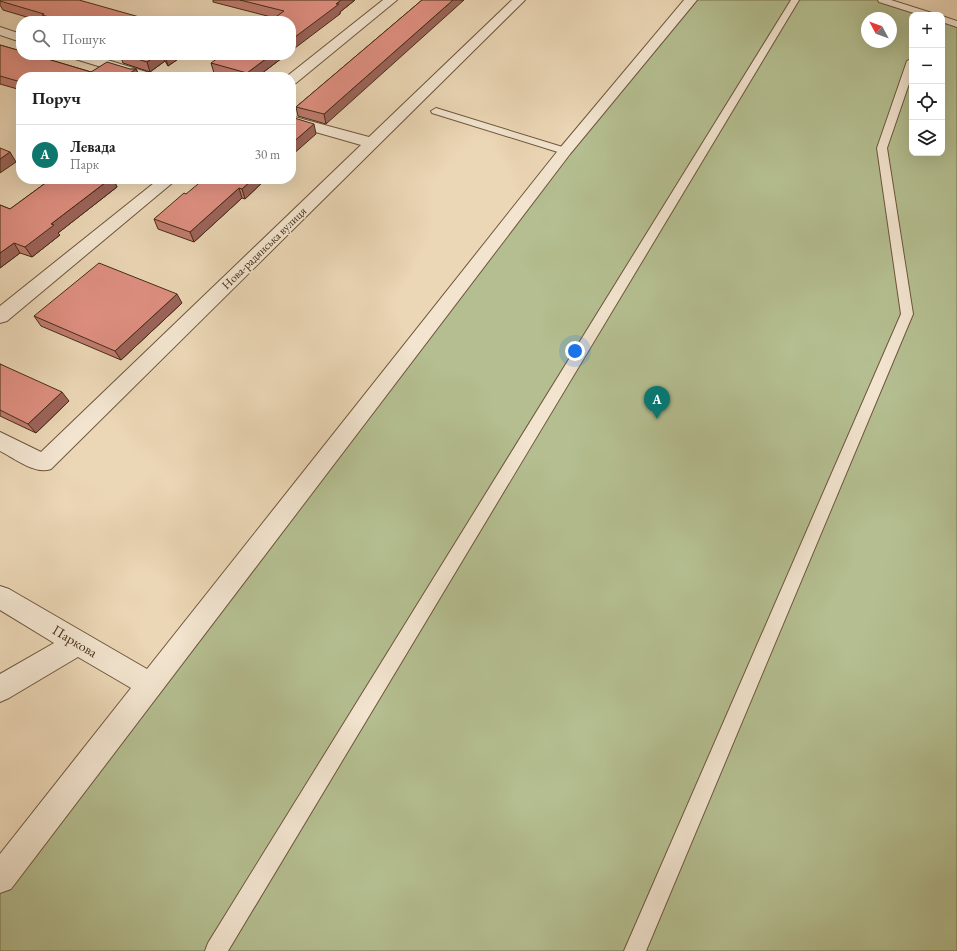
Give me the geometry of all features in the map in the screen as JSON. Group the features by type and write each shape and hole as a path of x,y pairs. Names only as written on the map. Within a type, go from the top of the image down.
{"street":[{"path":"296,76 391,0"},
{"name":"Нова-радянська вулиця","path":"0,441 43,463 519,0"},
{"path":"0,878 565,151 691,0"},
{"path":"0,31 16,36"},
{"path":"93,60 132,72"},
{"path":"296,121 372,143"},
{"path":"0,316 163,184"},
{"name":"Паркова","path":"0,597 150,685"},
{"path":"0,689 77,643"}],"lane":[{"path":"216,951 795,0"},
{"path":"882,0 919,12"},
{"path":"945,20 957,24"},
{"path":"635,951 907,314 882,148 909,70"},
{"path":"436,111 565,151"}],"green space":[{"path":"691,0 882,0 920,12 909,12 909,156 945,156 945,20 957,24 957,951 0,951 0,878"}],"building":[{"path":"79,0 136,16 46,16 42,15 44,14 0,1"},
{"path":"240,0 341,0 336,4 339,4 296,36 296,16 277,16 284,11"},
{"path":"422,0 453,0 324,114 296,107"},
{"path":"0,45 16,50 16,60 51,60 91,72 16,72 16,81 0,76"},
{"path":"215,60 264,60 248,72 211,63"},
{"path":"107,62 130,69 136,69 132,72 91,72"},
{"path":"296,119 314,124 296,140"},
{"path":"0,148 10,152 0,159"},
{"path":"44,184 103,184 51,224 54,225 25,247 14,243 0,253 0,205 10,209"},
{"path":"198,184 248,184 242,189 239,188 190,232 154,219 184,193 186,194"},
{"path":"99,263 177,294 115,351 34,316"},
{"path":"0,364 62,392 28,424 0,410"}],"place":[{"name":"Левада","path":"657,419"}]}
